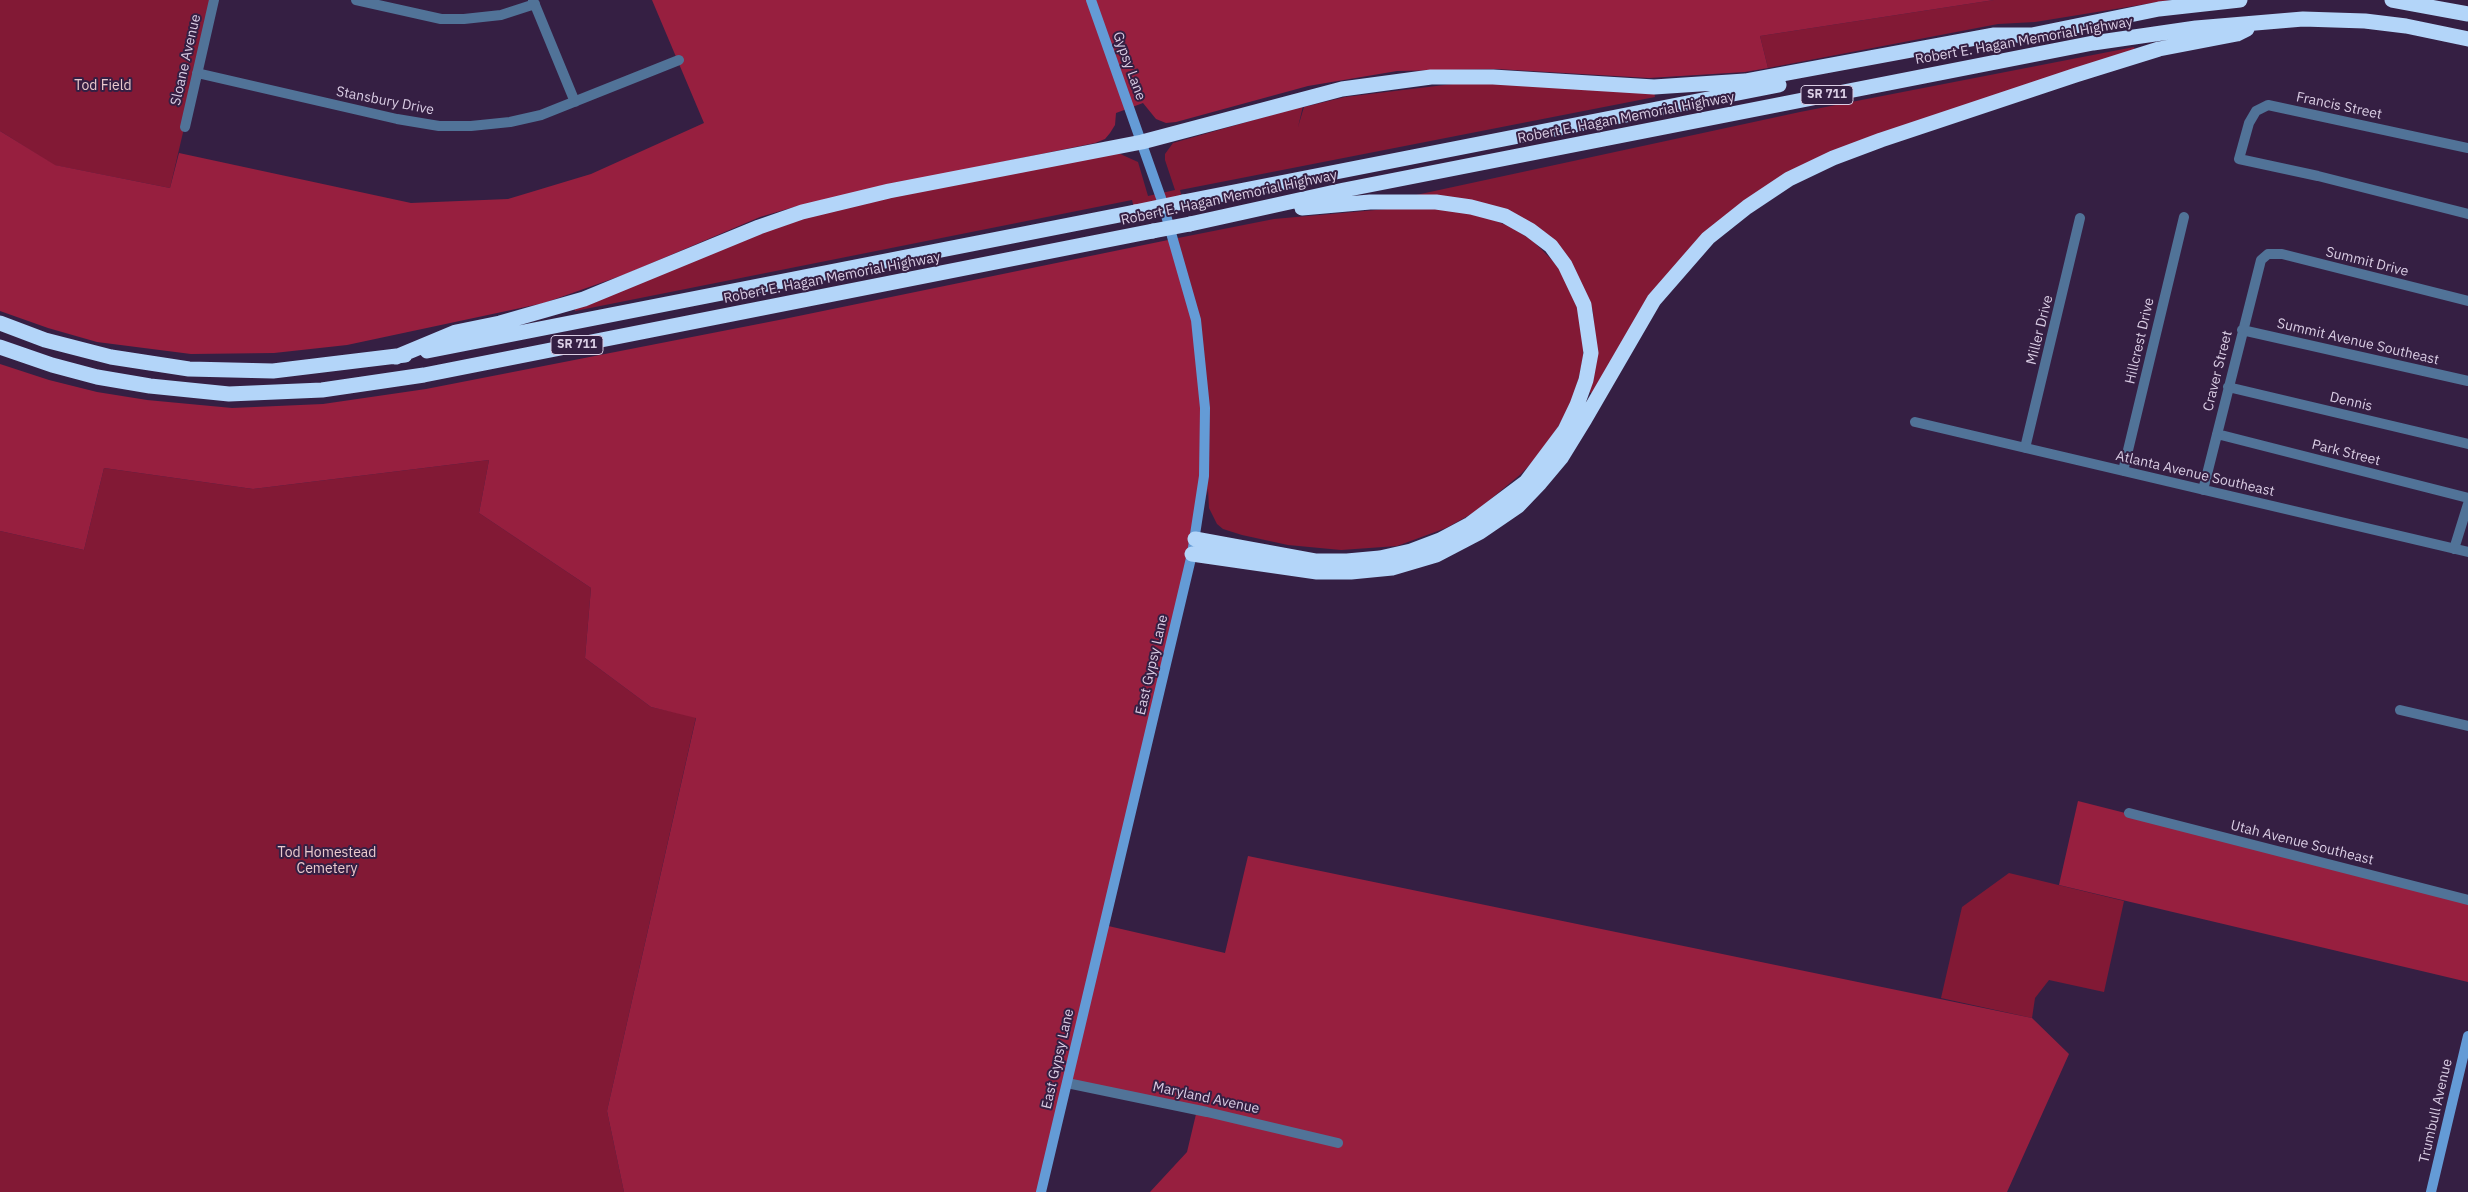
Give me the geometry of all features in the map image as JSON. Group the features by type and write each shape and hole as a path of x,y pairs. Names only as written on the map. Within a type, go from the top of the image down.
{"highway":[{"name":"Robert E. Hagan Memorial Highway","path":"0,323 45,340 111,357 189,368 273,371 396,357 2159,9 2240,0"},
{"path":"2392,0 2468,14"},
{"name":"Robert E. Hagan Memorial Highway","path":"0,347 52,366 97,377 150,386 229,394 322,390 424,375 1190,224 1344,190 2093,43 2267,20 2303,19 2365,21 2406,26 2468,39"},
{"path":"1194,547 1317,572 1351,572 1392,568 1436,555 1480,532 1518,506 1540,483 1561,458 1654,300 1708,238 1747,207 1789,179 1833,158 1890,137 2159,49 2236,34 2267,20"},
{"path":"396,357 456,332 500,323 584,299 759,227 802,212 899,189 1142,142 1342,89 1431,77 1492,77 1654,87 1744,81 1993,35 2032,34"},
{"path":"1194,547 1307,559 1347,561 1403,553 1440,540 1470,524 1526,482 1564,430 1577,405 1586,380 1591,353 1584,305 1565,265 1551,246 1530,230 1505,216 1472,207 1436,202 1370,202 1302,208 1278,206"}],"main road":[{"name":"Gypsy Lane","path":"1091,0 1142,142"},
{"name":"East Gypsy Lane","path":"1041,1192 1194,547 1204,476 1205,408 1196,320 1142,142"},
{"name":"Trumbull Avenue","path":"2431,1192 2468,1036"}],"street":[{"name":"Sloane Avenue","path":"185,127 214,0"},
{"path":"356,0 428,16 464,19 501,15 534,2 575,102"},
{"name":"Stansbury Drive","path":"197,73 397,120 439,126 471,126 510,122 541,115 679,60"},
{"name":"Francis Street","path":"2468,148 2268,105 2256,111 2249,123 2239,159 2318,176 2468,214"},
{"name":"Hillcrest Drive","path":"2123,471 2184,217"},
{"name":"Miller Drive","path":"2025,448 2080,218"},
{"name":"Summit Drive","path":"2261,260 2268,254 2282,254 2468,302"},
{"name":"Craver Street","path":"2203,490 2261,260"},
{"name":"Summit Avenue Southeast","path":"2242,330 2468,381"},
{"name":"Dennis","path":"2228,387 2468,444"},
{"name":"Atlanta Avenue Southeast","path":"1915,422 2468,552"},
{"name":"Park Street","path":"2217,434 2468,498"},
{"path":"2454,549 2468,504"},
{"path":"2400,710 2468,726"},
{"name":"Utah Avenue Southeast","path":"2129,813 2468,900"},
{"name":"Maryland Avenue","path":"1067,1083 1208,1112 1338,1143"}],"green space":[{"name":"Tod Field","path":"0,0 214,0 170,188 54,165 0,131"},
{"path":"1994,0 2171,0 2035,22 1998,24 1768,68 1760,36"},
{"path":"2134,47 2135,51 1862,141 1719,222 1594,394 1589,392 1594,327 1593,311 1586,293 1538,229 1416,195 1800,112"},
{"path":"1461,83 1654,92 1655,97 1180,190 1183,202 1135,212 1132,200 575,311 575,308 763,231 846,206 1118,153 1138,162 1148,196 1175,190 1165,160 1165,154 1173,143 1303,106 1298,127 1304,107 1345,97"},
{"path":"1387,209 1443,209 1483,216 1511,227 1533,241 1553,261 1563,274 1578,309 1583,330 1583,356 1579,377 1571,403 1558,427 1537,457 1521,474 1475,512 1446,528 1397,546 1341,550 1288,545 1242,535 1223,529 1217,524 1209,508 1208,489 1195,539 1173,239 1274,219"},
{"name":"Tod Homestead Cemetery","path":"489,460 479,513 591,588 585,658 651,707 696,717 607,1111 624,1192 0,1192 0,531 84,550 104,468 253,489"},
{"path":"2009,873 2124,901 2104,992 2049,980 2035,998 2032,1018 1941,998 1962,907"}],"shaded area":[{"path":"652,0 1994,0 1760,36 1768,68 1745,72 1649,78 1497,69 1397,71 1308,86 1176,122 1166,123 1156,119 1143,103 1116,113 1115,125 1110,133 1105,139 1095,143 889,185 794,207 760,217 626,274 544,303 347,345 274,353 191,354 97,342 48,328 0,311 0,131 55,165 170,188 179,153 411,203 508,199 591,174 704,123"},
{"path":"1173,239 1196,320 1205,408 1195,539 1104,925 1225,953 1248,856 2032,1018 2069,1054 2007,1192 1150,1192 1187,1152 1197,1110 1067,1083 1041,1192 624,1192 607,1111 696,718 651,707 585,658 591,588 479,513 489,460 253,489 104,468 84,550 0,531 0,364 49,380 97,392 147,400 232,408 323,404 426,389 784,319"},
{"path":"2078,801 2468,900 2468,982 2059,885"}]}
